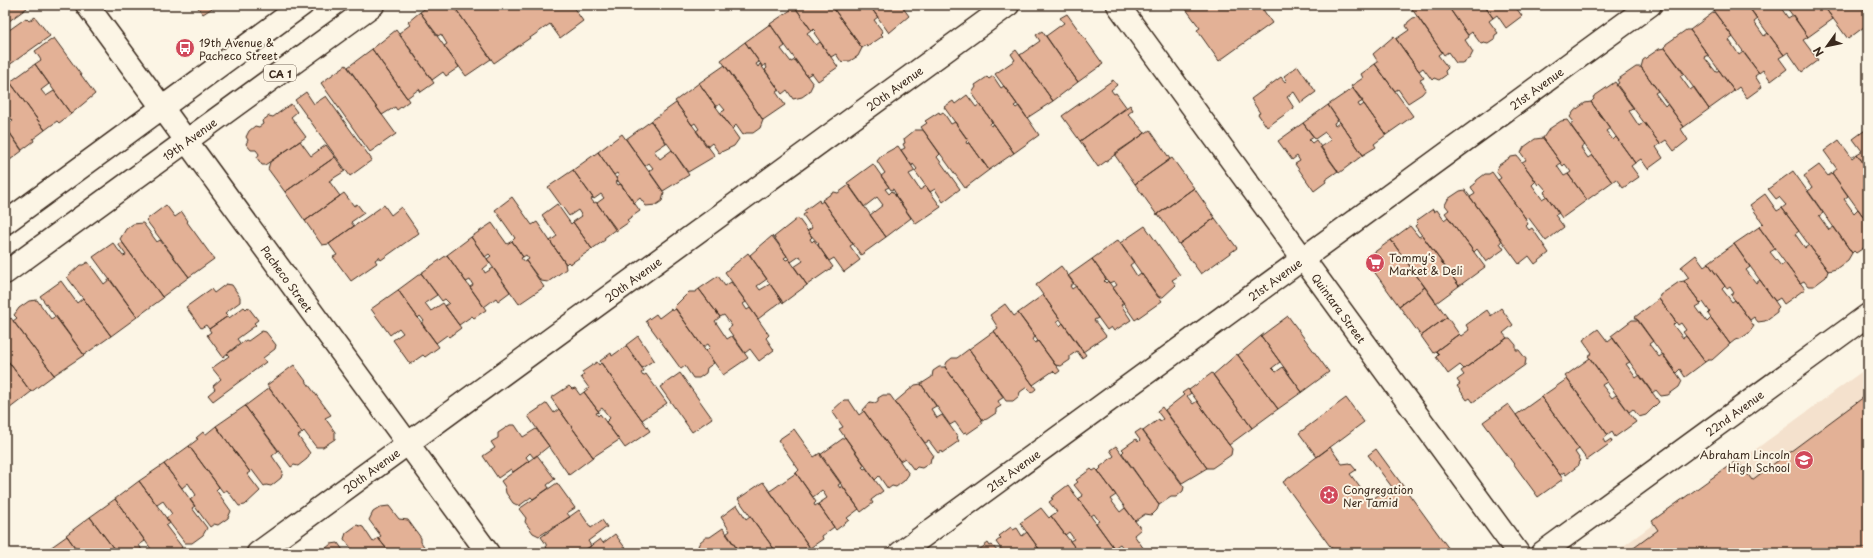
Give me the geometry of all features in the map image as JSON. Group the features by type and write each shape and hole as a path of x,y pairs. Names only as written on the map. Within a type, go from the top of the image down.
{"main road":[{"name":"Pacheco Street","path":"87,5 488,553"},
{"path":"5,223 302,5"},
{"name":"19th Avenue","path":"5,273 373,5"},
{"name":"20th Avenue","path":"258,553 1008,5"},
{"name":"Quintara Street","path":"1118,5 1518,553"},
{"name":"21st Avenue","path":"900,553 1650,5"},
{"name":"22nd Avenue","path":"1542,553 1868,315"}],"shaded area":[{"name":"Abraham Lincoln High School","path":"1868,367 1868,553 1614,553"}],"building":[{"path":"5,5 25,5 27,8 5,24"},
{"path":"196,5 217,5 203,14"},
{"path":"430,5 453,5 491,59 466,76 444,46 447,44 441,34 438,36 420,12"},
{"path":"453,5 576,5 573,7 583,21 560,38 550,24 494,63"},
{"path":"797,5 831,5 862,48 858,56 850,61 844,61 842,63 836,54 831,57 814,33 816,31 814,29 812,31 795,7"},
{"path":"831,5 869,5 878,17 874,20 883,32 881,34 883,36 867,47 866,45 862,48"},
{"path":"869,5 901,5 909,16 889,33"},
{"path":"1183,5 1260,5 1272,23 1219,61 1197,30 1200,28"},
{"path":"1417,5 1429,5 1431,7 1432,5 1447,5 1469,37 1465,40 1473,52 1470,58 1462,63 1456,63 1448,52 1444,55 1412,9"},
{"path":"1447,5 1484,5 1493,18 1489,21 1498,33 1495,35 1494,40 1488,44 1481,44 1472,32 1468,35"},
{"path":"1484,5 1514,5 1522,16 1506,28 1497,15 1493,18"},
{"path":"1529,5 1539,5 1532,10"},
{"path":"1719,5 1747,5 1758,19 1754,22 1764,36 1768,33 1784,55 1779,58 1787,69 1771,81 1763,70 1759,73 1713,10"},
{"path":"1747,5 1779,5 1788,18 1793,15 1808,37 1803,40 1818,60 1802,72 1788,52 1784,55"},
{"path":"1785,5 1823,5 1833,19 1808,37"},
{"path":"1823,5 1860,5 1868,15 1868,24 1848,39"},
{"path":"795,7 811,30 807,33 816,45 820,42 838,67 818,81 812,73 807,76 770,24"},
{"path":"420,12 459,67 446,76 443,72 432,80 399,33 410,25 408,22"},
{"path":"1714,12 1733,37 1729,40 1739,55 1743,52 1759,73 1755,76 1762,87 1747,98 1739,87 1734,91 1690,30"},
{"path":"1067,14 1103,64 1078,82 1046,36 1064,23 1060,18"},
{"path":"35,17 50,36 5,68 5,33 26,18 29,21"},
{"path":"1418,17 1442,52 1438,55 1448,68 1445,71 1446,75 1439,80 1434,78 1432,80 1423,68 1419,71 1396,39 1409,30 1406,26 1408,22 1413,18"},
{"path":"770,24 785,46 781,49 791,62 795,60 813,84 809,92 802,97 793,99 787,90 782,94 765,70 767,68 765,64 763,67 745,42"},
{"path":"396,30 434,83 421,92 419,89 407,98 372,49"},
{"path":"1686,30 1690,30 1708,55 1704,57 1716,72 1719,70 1734,91 1709,109 1665,48 1666,44"},
{"path":"1042,31 1078,82 1053,101 1020,55 1040,41 1036,35"},
{"path":"1394,36 1424,78 1420,80 1426,89 1422,94 1408,103 1398,89 1395,91 1375,64 1378,62 1373,54"},
{"path":"54,38 95,94 71,114 35,64 41,60 35,51"},
{"path":"745,42 759,62 756,64 758,67 760,64 779,90 776,92 785,105 763,120 721,60"},
{"path":"1665,48 1684,73 1680,76 1690,90 1694,87 1709,109 1684,127 1641,67 1643,60 1659,49"},
{"path":"372,49 409,101 397,110 395,107 382,115 348,67"},
{"path":"1016,50 1053,101 1027,118 995,74 1015,60 1011,54"},
{"path":"35,64 49,84 41,90 46,96 54,91 71,114 59,123 57,121 45,130 10,82"},
{"path":"1375,64 1413,116 1386,135 1351,86 1363,78 1361,74"},
{"path":"346,65 396,134 370,152 321,83"},
{"path":"725,65 763,120 760,128 753,133 746,133 743,135 736,125 732,129 720,113 725,110 720,104 716,107 699,83"},
{"path":"1298,66 1316,92 1301,103 1294,92 1287,97 1294,108 1267,127 1258,114 1260,113 1251,99 1281,77 1285,82 1287,80 1284,76"},
{"path":"1636,67 1641,67 1658,91 1655,93 1665,106 1667,104 1684,127 1681,129 1688,140 1674,151 1666,140 1660,144 1616,85 1619,83 1617,80"},
{"path":"993,76 1001,88 1004,86 1017,104 1014,106 1016,108 1019,106 1039,135 1014,153 972,93 976,87 975,85 987,77 989,79"},
{"path":"1113,80 1117,85 1111,90 1114,94 1116,93 1127,108 1080,141 1062,116"},
{"path":"10,82 45,130 22,150 5,126 13,121 7,114 5,115 5,86"},
{"path":"1615,82 1634,108 1629,111 1639,126 1644,122 1660,144 1656,147 1663,158 1648,169 1641,159 1635,163 1591,102 1594,99 1593,97"},
{"path":"699,83 739,139 734,146 719,153 712,143 707,147 696,131 699,129 695,123 692,125 675,101"},
{"path":"1353,88 1363,101 1358,104 1360,107 1364,104 1386,135 1374,144 1376,147 1363,155 1328,105"},
{"path":"306,92 314,104 326,96 372,160 350,176 295,100"},
{"path":"967,95 976,107 980,104 992,122 990,124 991,126 994,124 1014,153 989,170 944,107 953,101 955,104"},
{"path":"1591,102 1610,128 1606,131 1613,140 1616,137 1635,163 1631,166 1639,177 1623,188 1616,179 1612,182 1570,125 1574,122 1570,117 1574,111 1585,103"},
{"path":"676,103 715,156 688,172 651,121"},
{"path":"291,104 297,112 291,117 306,137 265,165 262,165 257,158 259,154 256,150 251,150 246,144 248,140 246,137 249,131 255,126 259,127 263,124 262,121 269,116 273,117"},
{"path":"1130,105 1133,110 1128,114 1145,133 1098,167 1080,141"},
{"path":"1328,105 1338,120 1334,123 1335,126 1340,122 1363,155 1339,173 1320,147 1331,140 1325,132 1315,139 1303,123"},
{"path":"939,112 940,114 943,112 951,124 955,122 968,140 966,142 967,144 969,142 989,170 965,188 921,127 927,123 925,121"},
{"path":"1567,120 1585,145 1581,148 1588,158 1592,155 1612,182 1587,200 1568,174 1571,172 1565,164 1563,166 1543,138 1549,129 1561,121"},
{"path":"651,121 666,143 654,151 660,159 672,150 689,175 663,191 649,171 653,168 649,163 645,166 626,139"},
{"path":"1303,123 1314,137 1309,140 1312,143 1316,140 1338,171 1325,180 1326,182 1314,191 1295,164 1300,161 1297,156 1292,160 1278,141"},
{"path":"5,126 22,151 10,160 8,157 5,160"},
{"path":"1868,128 1868,170 1857,154 1862,151 1853,139"},
{"path":"915,130 923,130 940,154 937,157 960,189 943,202 935,189 930,192 915,171 917,169 913,164 912,166 901,150 905,148 903,144 905,143 904,139"},
{"path":"1150,130 1170,159 1135,184 1114,154"},
{"path":"622,134 664,193 662,201 656,205 646,206 640,198 634,203 616,178 619,176 617,173 614,175 598,152"},
{"path":"1543,138 1561,163 1557,166 1564,176 1568,174 1587,200 1562,218 1544,192 1546,190 1540,183 1538,185 1522,162 1526,160 1521,153 1524,147 1535,139"},
{"path":"1839,140 1852,158 1857,154 1868,170 1868,223 1832,173 1837,169 1824,151"},
{"path":"300,141 311,156 326,145 335,157 285,192 268,169 270,162"},
{"path":"898,146 915,171 909,174 920,190 926,186 941,207 916,224 895,195 896,194 893,189 891,190 881,176 885,173 877,161 882,155"},
{"path":"598,152 618,181 616,182 618,185 621,184 640,211 627,220 629,222 616,231 597,203 604,198 601,194 594,199 573,170"},
{"path":"1517,156 1536,181 1532,185 1542,199 1547,196 1559,213 1555,215 1564,227 1546,241 1528,217 1526,219 1498,180 1501,178 1496,171 1499,165 1511,157"},
{"path":"335,157 345,171 329,181 340,196 305,221 285,192"},
{"path":"1172,158 1194,188 1157,215 1135,184"},
{"path":"873,164 889,187 885,189 889,194 892,191 911,218 886,237 870,215 883,205 877,197 864,207 847,183"},
{"path":"1819,165 1828,176 1832,173 1848,196 1844,199 1854,213 1858,209 1868,223 1868,245 1856,253 1854,251 1852,253 1808,191 1812,188 1804,176"},
{"path":"573,170 593,198 591,199 594,203 596,202 616,229 604,238 605,240 592,249 573,222 582,216 578,210 569,216 548,187"},
{"path":"1793,171 1823,213 1819,216 1829,230 1834,227 1852,253 1848,260 1836,269 1828,271 1782,208 1786,205 1779,197 1776,199 1768,189"},
{"path":"1492,172 1526,219 1528,224 1526,226 1529,230 1532,228 1549,253 1535,264 1529,256 1519,264 1470,197 1475,194 1471,187 1477,180 1485,174"},
{"path":"849,185 886,237 861,255 822,200 834,192 838,193"},
{"path":"1194,188 1215,218 1179,244 1158,214"},
{"path":"1465,190 1502,240 1500,243 1504,249 1486,262 1477,249 1474,252 1445,213 1449,210 1445,205 1448,199 1460,191"},
{"path":"344,193 354,206 357,204 364,213 351,222 354,226 329,244 322,245 305,221"},
{"path":"1765,194 1777,211 1782,208 1799,231 1795,234 1805,248 1809,245 1828,271 1826,277 1814,286 1808,286 1804,281 1800,283 1759,227 1763,223 1750,205"},
{"path":"512,197 532,225 537,222 565,263 566,269 548,282 541,281 526,261 529,259 526,255 523,257 512,241 515,238 495,210"},
{"path":"819,200 820,203 823,201 853,244 850,246 860,260 844,272 834,258 829,261 818,245 819,244 807,231 812,228 803,215 806,213 804,211"},
{"path":"557,204 571,224 573,222 592,249 570,264 568,262 566,264 550,241 557,236 542,215"},
{"path":"166,205 175,217 182,212 188,221 187,222 214,259 189,277 146,220"},
{"path":"384,205 391,215 401,207 419,233 381,260 379,257 375,260 377,263 351,281 333,257 337,255 329,244"},
{"path":"1433,209 1434,212 1437,210 1444,220 1448,217 1485,267 1459,286 1415,226 1418,223 1416,221"},
{"path":"798,218 812,237 810,239 812,242 814,240 833,267 807,285 794,267 803,261 800,256 791,262 774,237"},
{"path":"1215,218 1237,248 1201,274 1179,244"},
{"path":"143,223 157,242 160,240 189,277 162,297 120,239 126,229 133,224"},
{"path":"492,223 507,244 512,241 523,257 521,258 524,262 526,261 544,287 519,304 487,259 491,256 489,254 485,257 471,237"},
{"path":"1145,226 1180,275 1172,280 1176,285 1163,297 1158,297 1120,243"},
{"path":"1410,226 1419,237 1422,235 1459,286 1436,303 1391,240"},
{"path":"1759,227 1775,249 1770,252 1781,266 1785,263 1805,289 1784,304 1780,298 1775,301 1734,244"},
{"path":"772,236 787,256 784,258 786,260 789,259 807,285 783,303 750,255"},
{"path":"471,237 490,263 483,269 485,273 493,268 510,292 498,301 496,298 484,307 470,287 473,285 470,280 466,282 447,255"},
{"path":"1118,240 1134,262 1130,265 1137,276 1141,273 1162,301 1135,320 1113,288 1117,285 1114,281 1109,283 1092,259"},
{"path":"1391,240 1425,287 1399,306 1365,259"},
{"path":"122,242 163,298 137,317 93,257 113,243 123,256 126,255 118,244"},
{"path":"1734,244 1750,267 1746,270 1756,283 1760,280 1779,307 1777,312 1765,321 1758,322 1754,317 1750,320 1731,295 1734,293 1730,287 1727,289 1708,263"},
{"path":"748,253 767,279 757,286 760,290 770,284 782,301 758,319 725,272"},
{"path":"447,255 486,310 474,318 472,316 459,325 445,306 449,303 445,299 442,301 421,273"},
{"path":"1696,255 1704,266 1708,263 1725,286 1722,289 1732,302 1735,300 1754,326 1749,333 1730,344 1708,314 1710,312 1703,302 1701,304 1684,281 1689,278 1681,267"},
{"path":"1092,259 1106,279 1104,281 1106,283 1108,281 1124,303 1121,305 1131,320 1114,331 1111,327 1107,330 1068,276"},
{"path":"88,262 104,284 110,279 137,317 111,336 67,277 80,265"},
{"path":"1061,266 1074,283 1070,286 1072,289 1076,286 1098,318 1094,320 1106,336 1083,352 1036,285"},
{"path":"421,273 437,295 425,303 431,311 443,303 461,328 449,337 447,335 436,343 421,323 424,321 420,316 418,318 398,290"},
{"path":"718,276 725,286 731,282 746,302 743,304 747,310 750,308 769,335 766,338 774,350 759,361 750,349 745,353 728,329 732,326 724,315 720,317 699,289"},
{"path":"61,281 77,303 83,298 111,336 84,355 40,296"},
{"path":"1684,281 1701,304 1696,307 1707,322 1711,318 1730,344 1712,360 1705,362 1683,332 1686,330 1681,323 1678,325 1659,299 1660,295 1679,282"},
{"path":"226,284 232,285 240,297 240,302 225,313 228,316 209,329 206,325 201,328 186,307 211,289 214,293"},
{"path":"1425,287 1447,317 1421,336 1399,306"},
{"path":"699,289 720,317 715,321 727,339 732,336 748,358 723,375 706,351 710,347 708,344 703,347 674,307 689,292 695,292"},
{"path":"398,290 439,347 425,357 423,355 410,364 393,340 403,333 399,328 390,335 371,309"},
{"path":"1043,295 1060,319 1057,321 1060,326 1063,323 1086,355 1082,358 1077,351 1070,356 1070,360 1061,366 1055,365 1018,313"},
{"path":"1659,299 1676,322 1673,325 1683,338 1686,336 1705,362 1685,377 1680,369 1676,373 1635,317"},
{"path":"37,300 51,319 56,316 84,355 54,375 13,321 17,318 14,315 19,308 29,301"},
{"path":"1005,304 1014,316 1018,313 1036,337 1032,339 1035,343 1038,341 1060,371 1056,374 1053,371 1033,385 994,331 998,328 990,315"},
{"path":"244,307 246,309 248,307 258,320 254,323 256,325 237,339 240,343 223,357 207,335 211,332 209,329 228,316 229,318"},
{"path":"1501,308 1513,325 1503,333 1507,338 1464,369 1460,365 1448,374 1436,357 1439,354 1436,351 1459,334 1461,336 1469,330 1466,325 1487,310 1491,316"},
{"path":"671,309 672,311 676,309 714,363 707,368 706,373 699,378 693,378 685,366 681,369 646,321 656,314 659,318"},
{"path":"1288,316 1329,372 1302,392 1261,336"},
{"path":"1447,317 1459,334 1433,353 1421,336"},
{"path":"11,318 54,375 31,392 5,357 5,323"},
{"path":"1632,320 1638,320 1653,341 1649,344 1659,357 1663,354 1682,381 1679,387 1668,395 1661,396 1656,390 1652,393 1611,336"},
{"path":"1598,329 1608,342 1613,338 1630,362 1626,364 1636,378 1640,375 1659,402 1646,415 1639,417 1633,409 1629,412 1588,356 1592,353 1583,340"},
{"path":"262,331 266,332 276,345 275,349 263,358 266,362 213,401 208,395 215,389 213,386 221,379 212,368 229,356 227,354 246,340 248,341"},
{"path":"994,331 1036,389 1031,393 1027,387 1020,392 1019,396 1013,401 1006,401 969,349"},
{"path":"638,336 654,360 642,368 626,345"},
{"path":"1261,336 1280,362 1272,368 1276,372 1283,367 1302,392 1278,409 1238,355"},
{"path":"1507,338 1510,338 1516,345 1516,350 1519,350 1526,359 1525,365 1473,402 1470,398 1467,400 1457,386 1460,384 1457,380 1464,375 1461,371"},
{"path":"626,346 644,371 641,373 643,376 646,374 667,403 642,420 600,361 611,353 612,356"},
{"path":"969,349 1004,397 998,401 1001,406 996,409 996,413 983,420 945,367 947,362 952,358 957,358"},
{"path":"1237,354 1278,409 1252,428 1213,375"},
{"path":"5,357 31,392 5,412"},
{"path":"1590,358 1607,382 1602,385 1612,398 1616,395 1636,422 1615,437 1612,432 1608,435 1565,376"},
{"path":"597,362 599,365 601,363 650,431 625,448 606,422 610,418 602,408 598,411 584,392 589,388 581,377 584,375 582,372"},
{"path":"294,365 331,415 325,418 335,432 335,439 323,447 316,447 304,431 302,433 267,385"},
{"path":"939,367 945,367 983,420 981,420 983,423 967,434 966,432 963,433 955,422 950,425 921,384 932,377 933,371"},
{"path":"680,373 712,418 692,432 660,387"},
{"path":"1212,373 1252,428 1229,445 1189,390"},
{"path":"1567,379 1608,435 1603,439 1605,443 1611,439 1612,442 1587,460 1541,397"},
{"path":"921,384 936,406 931,409 937,418 942,415 958,437 957,438 959,441 942,453 941,451 938,453 929,441 925,443 895,402 915,385"},
{"path":"569,386 572,389 575,388 580,395 584,392 599,412 596,413 598,416 600,414 619,440 593,457 551,398"},
{"path":"269,388 302,433 298,436 310,453 307,459 298,466 294,465 291,467 245,406"},
{"path":"1188,389 1191,393 1187,396 1193,404 1197,401 1232,449 1231,455 1212,468 1207,468 1165,410 1184,395 1182,393"},
{"name":"Abraham Lincoln High School","path":"1868,394 1868,553 1627,553 1658,530 1652,521 1737,460 1752,480"},
{"path":"883,395 890,395 934,456 931,458 930,463 922,468 917,467 914,470 905,458 900,461 863,410 870,402 875,403 878,401 878,398"},
{"path":"1541,397 1579,449 1575,452 1581,461 1578,463 1579,465 1566,475 1564,472 1560,475 1516,415"},
{"path":"1346,398 1364,422 1317,457 1299,433"},
{"path":"844,400 849,400 859,415 864,411 909,474 904,481 896,487 892,486 888,489 879,476 875,480 839,429 843,427 832,411"},
{"path":"547,403 554,413 559,409 593,457 569,475 528,416"},
{"path":"1508,404 1563,479 1538,497 1483,422"},
{"path":"245,406 278,451 272,456 283,472 281,478 271,486 264,486 252,470 250,472 216,426"},
{"path":"1162,407 1207,468 1182,483 1143,431 1159,419 1160,421 1163,419 1157,411"},
{"path":"510,425 515,425 523,437 536,429 549,446 534,458 530,453 526,457 529,461 513,472 511,469 498,478 483,456 495,448 491,442 498,438 498,433"},
{"path":"216,426 250,472 247,474 260,491 245,505 239,506 227,490 223,492 189,446 198,439 196,438 203,432 205,435"},
{"path":"794,429 814,457 820,453 841,483 838,485 840,488 842,485 859,509 847,518 849,520 836,530 818,504 827,498 822,490 813,497 796,473 799,470 778,440"},
{"path":"1141,429 1184,487 1183,491 1176,497 1171,497 1159,505 1122,453 1124,451 1122,449 1136,439 1138,442 1140,440 1135,433"},
{"path":"845,437 865,465 862,467 864,469 866,468 883,491 871,500 873,503 861,512 820,455"},
{"path":"189,446 219,487 216,490 231,511 228,518 218,525 214,524 210,527 190,500 196,495 188,483 182,488 164,464"},
{"path":"1116,446 1159,505 1157,510 1152,515 1145,514 1135,521 1098,471 1101,468 1100,467 1114,456 1110,450"},
{"name":"Congregation Ner Tamid","path":"1330,447 1342,464 1350,463 1356,470 1350,474 1370,501 1388,488 1389,489 1392,487 1368,455 1376,449 1452,553 1335,553 1283,482"},
{"path":"537,455 555,479 547,485 549,488 533,499 531,497 519,506 513,503 506,493 505,487 501,481"},
{"path":"164,464 195,506 192,508 207,528 203,535 192,543 185,543 166,518 172,514 163,501 157,505 139,481"},
{"path":"1091,469 1093,471 1096,469 1098,471 1116,495 1110,499 1120,512 1125,508 1141,529 1134,535 1144,549 1140,553 1127,553 1120,544 1114,548 1096,523 1099,521 1094,514 1091,516 1078,499 1083,496 1074,485 1078,482 1076,480"},
{"path":"796,473 816,502 814,504 815,506 818,504 834,527 822,536 823,539 810,548 770,491"},
{"path":"139,481 170,523 166,526 182,547 178,553 154,553 115,499"},
{"path":"763,482 809,546 799,553 777,553 738,499"},
{"path":"557,483 575,508 567,513 570,517 539,536 533,533 525,522 526,518 519,509"},
{"path":"1068,485 1114,548 1107,553 1079,553 1070,541 1074,539 1069,532 1065,535 1051,516 1057,512 1049,502 1053,499 1051,498"},
{"path":"115,499 145,541 139,545 143,552 146,550 149,553 117,553 90,517"},
{"path":"737,505 746,519 750,516 777,553 740,553 726,534 730,531 721,517"},
{"path":"389,506 399,519 408,520 421,538 421,542 427,551 430,550 432,553 390,553 378,538 381,536 369,520 373,512 381,507"},
{"path":"1041,508 1049,518 1051,516 1079,553 1042,553 1020,523"},
{"path":"579,510 591,528 602,520 607,527 588,541 591,546 581,553 547,553 546,544 541,537"},
{"path":"90,517 117,553 79,553 66,535"},
{"path":"357,525 363,527 373,542 378,538 390,553 355,553 344,539 346,533"},
{"path":"1011,527 1013,530 1017,528 1022,536 1027,532 1042,553 1004,553 996,542 1001,538 999,536"},
{"path":"723,528 740,553 703,553 698,546 700,542"},
{"path":"615,534 626,549 620,553 581,553 600,539 603,543"},
{"path":"67,536 79,553 43,553"},
{"path":"338,543 345,553 320,553 331,544"},
{"path":"988,543 998,552 1002,550 1004,553 975,553"},
{"path":"695,549 700,549 703,553 688,553"}],"place":[{"name":"19th Avenue & Pacheco Street","path":"185,48"},
{"name":"Tommy's Market & Deli","path":"1375,263"},
{"name":"Abraham Lincoln High School","path":"1804,460"},
{"name":"Congregation Ner Tamid","path":"1329,495"}]}
